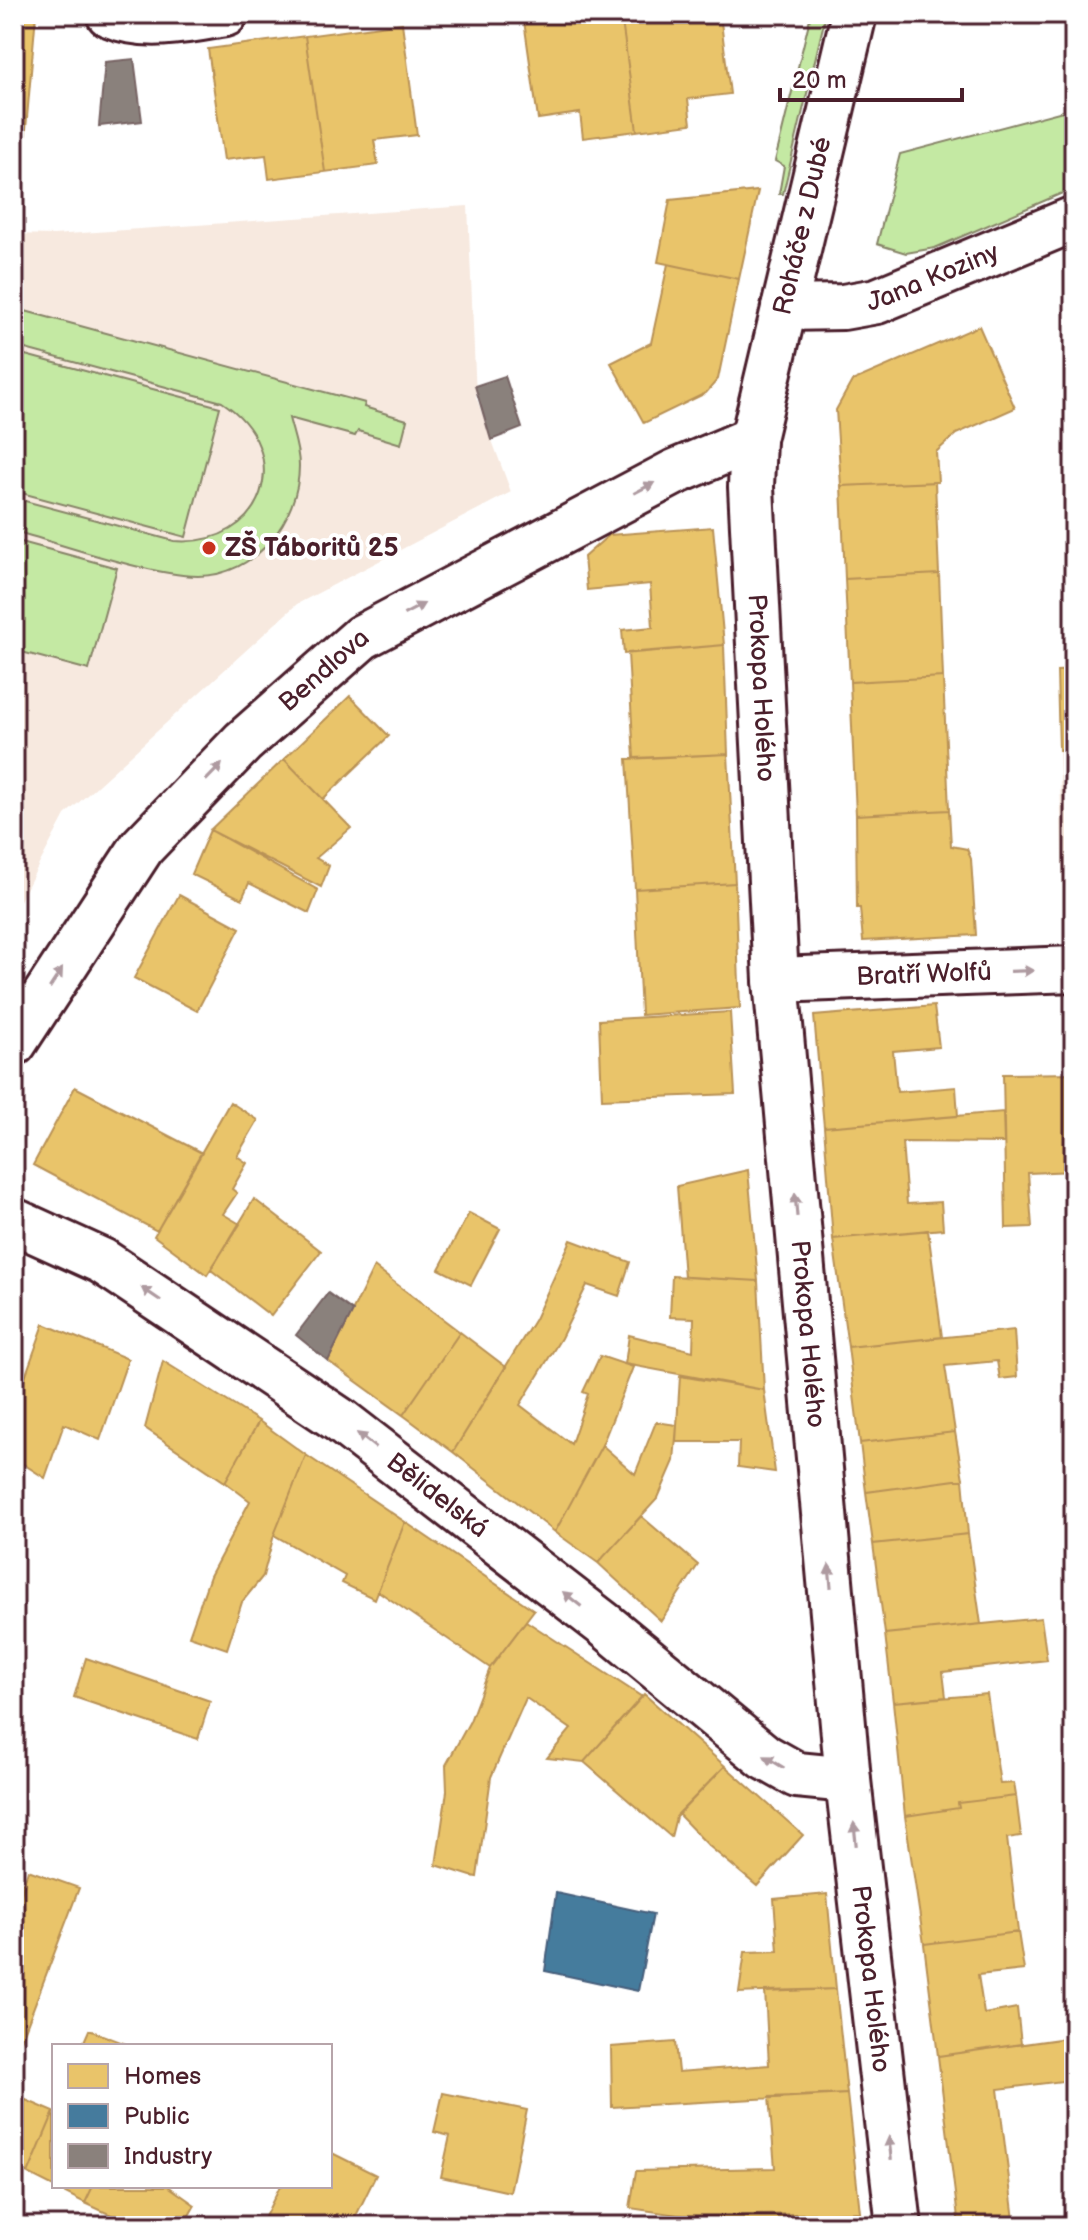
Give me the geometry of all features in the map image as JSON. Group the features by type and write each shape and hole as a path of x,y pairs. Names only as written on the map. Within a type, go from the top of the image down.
{"street":[{"path":"109,14 124,21 152,23 225,14"},
{"name":"Roháče z Dubé","path":"753,439 854,14"},
{"name":"Jana Koziny","path":"784,308 843,307 877,301 1074,219"},
{"name":"Prokopa Holého","path":"753,439 751,487 776,980 848,1780 899,2226"},
{"name":"Bendlova","path":"14,1043 142,847 243,742 362,637 675,472 753,439"},
{"name":"Bratří Wolfů","path":"776,980 1074,969"},
{"name":"Bělidelská","path":"14,1221 102,1261 341,1421 605,1625 765,1757 797,1775 848,1780"}],"shaded area":[{"name":"ZŠ Táboritů 25","path":"468,206 476,397 511,492 297,604 65,815 14,912 14,234 53,235"},
{"path":"1074,670 1074,925 1064,925 1057,671"}],"green space":[{"path":"811,14 826,14 783,194 779,194 784,166 775,161"},
{"path":"1074,108 1074,188 935,248 906,253 877,244 900,154"},
{"path":"14,308 365,403 364,407 407,420 401,444 358,431 355,436 289,418 299,466 291,506 282,525 255,555 219,573 198,576 155,571 14,531 14,498 174,541 205,539 230,529 249,513 260,493 264,470 259,446 245,423 222,402 14,346"},
{"path":"14,352 220,407 186,537 14,491"},
{"path":"14,540 117,568 89,670 14,650"}],"building: Homes":[{"path":"14,14 36,14 23,164 14,163"},
{"path":"523,14 621,14 637,131 583,138 580,113 538,119"},
{"path":"621,14 720,14 730,94 688,99 691,124 637,131"},
{"path":"402,23 417,135 374,140 378,165 325,172 305,36"},
{"path":"305,36 325,172 269,179 266,155 224,160 208,49"},
{"path":"758,191 739,279 658,262 670,200"},
{"path":"668,264 739,279 718,379 706,393 644,423 611,363 651,343"},
{"path":"979,326 1015,408 956,434 936,452 938,482 841,486 836,410 852,381"},
{"path":"935,482 939,574 845,579 841,486"},
{"path":"713,527 724,645 624,654 622,630 653,627 650,584 587,590 584,557 609,535"},
{"path":"939,574 943,677 850,682 845,579"},
{"path":"724,645 728,754 634,758 628,653"},
{"path":"1074,670 1074,750 1059,750 1057,671"},
{"path":"943,677 949,810 856,815 850,682"},
{"path":"350,696 389,736 323,799 284,759"},
{"path":"728,754 735,883 635,889 627,759"},
{"path":"284,759 351,828 316,858 329,866 321,887 210,830"},
{"path":"949,810 951,846 967,849 971,859 976,935 863,941 860,908 857,908 856,815"},
{"path":"210,830 318,890 309,913 249,883 242,899 191,874"},
{"path":"735,883 740,1008 641,1015 635,889"},
{"path":"179,895 240,928 197,1011 134,978"},
{"path":"934,1006 939,1047 893,1051 897,1092 956,1087 958,1116 824,1127 814,1016"},
{"path":"730,1012 735,1094 602,1099 599,1020"},
{"path":"1074,1073 1074,1171 1028,1173 1032,1227 1006,1228 1003,1074"},
{"path":"75,1087 202,1153 157,1231 33,1165"},
{"path":"230,1102 258,1120 237,1156 247,1163 232,1189 237,1193 223,1214 240,1224 207,1275 154,1236"},
{"path":"1003,1112 1004,1143 902,1142 907,1204 941,1202 943,1229 833,1239 824,1127"},
{"path":"748,1170 758,1281 684,1277 677,1186"},
{"path":"254,1199 321,1251 271,1316 211,1270"},
{"path":"469,1213 500,1229 471,1285 439,1269"},
{"path":"928,1230 942,1337 848,1347 833,1239"},
{"path":"571,1240 630,1262 619,1296 587,1285 561,1338 520,1405 571,1444 588,1394 583,1392 600,1356 633,1367 602,1445 555,1532 453,1452 535,1319"},
{"path":"374,1267 460,1332 403,1415 328,1361"},
{"path":"672,1276 758,1281 764,1390 625,1364 629,1335 693,1351 694,1318 670,1317"},
{"path":"44,1324 128,1359 100,1440 64,1424 45,1478 14,1458 14,1408"},
{"path":"1014,1330 1017,1377 1000,1379 997,1361 945,1366 955,1432 860,1443 848,1347"},
{"path":"460,1332 506,1367 453,1452 403,1415"},
{"path":"163,1361 259,1421 225,1482 145,1428"},
{"path":"680,1376 764,1390 775,1472 738,1467 739,1442 676,1442"},
{"path":"259,1421 306,1455 274,1535 263,1576 242,1602 227,1649 189,1636 210,1576 250,1501 225,1482"},
{"path":"656,1422 677,1425 674,1461 658,1498 598,1563 555,1532 602,1445 635,1474"},
{"path":"955,1432 963,1479 866,1492 860,1443"},
{"path":"306,1455 405,1522 375,1599 342,1583 345,1576 274,1535"},
{"path":"963,1479 968,1534 873,1544 866,1492"},
{"path":"641,1516 698,1565 661,1621 598,1563"},
{"path":"405,1522 534,1610 490,1668 378,1591"},
{"path":"968,1534 981,1624 885,1634 873,1544"},
{"path":"1041,1618 1047,1660 943,1672 946,1697 893,1702 885,1634"},
{"path":"526,1621 642,1697 584,1762 547,1758 571,1729 526,1698 491,1777 477,1877 471,1876 436,1865 447,1791 446,1765 470,1721 490,1668"},
{"path":"86,1658 210,1701 198,1739 74,1697"},
{"path":"644,1694 725,1766 676,1817 671,1837 584,1762"},
{"path":"987,1694 1000,1784 1014,1783 1016,1796 958,1803 959,1808 905,1816 893,1702"},
{"path":"725,1766 803,1835 757,1886 709,1846 678,1814"},
{"path":"1016,1796 1021,1836 1007,1838 1018,1932 924,1944 905,1816 959,1808 958,1803"},
{"path":"28,1870 79,1888 14,2059 14,1914"},
{"path":"14,1881 25,1883 14,1914"},
{"path":"827,1894 836,1989 739,1993 745,1952 778,1951 774,1899"},
{"path":"1018,1932 1024,1970 978,1975 984,2014 1017,2008 1021,2044 938,2056 924,1944"},
{"path":"836,1989 847,2094 612,2107 611,2047 675,2042 678,2072 769,2065 765,1991"},
{"path":"89,2030 126,2044 83,2044"},
{"path":"1067,2038 1071,2080 998,2089 1014,2220 959,2226 938,2056"},
{"path":"443,2093 527,2110 510,2192 441,2177 450,2136 434,2132"},
{"path":"847,2094 860,2212 691,2217 630,2208 636,2171 775,2168 769,2097"},
{"path":"14,2095 52,2111 52,2117 28,2174 14,2166"},
{"path":"52,2117 52,2186 28,2174"},
{"path":"332,2153 376,2175 351,2226 261,2225 279,2188 332,2188"},
{"path":"56,2188 92,2188 85,2203"},
{"path":"92,2188 171,2188 195,2205 183,2226 135,2226 85,2203"},
{"path":"860,2212 861,2226 689,2226 691,2217"},
{"path":"1014,2220 1014,2226 960,2226"}],"building: Public":[{"path":"556,1893 653,1914 638,1991 545,1971"}],"building: Industry":[{"path":"134,59 142,121 99,126 105,62"},
{"path":"505,376 522,428 491,440 475,386"},
{"path":"328,1293 353,1311 328,1361 296,1335"}],"place":[{"name":"ZŠ Táboritů 25","path":"209,548"}]}
